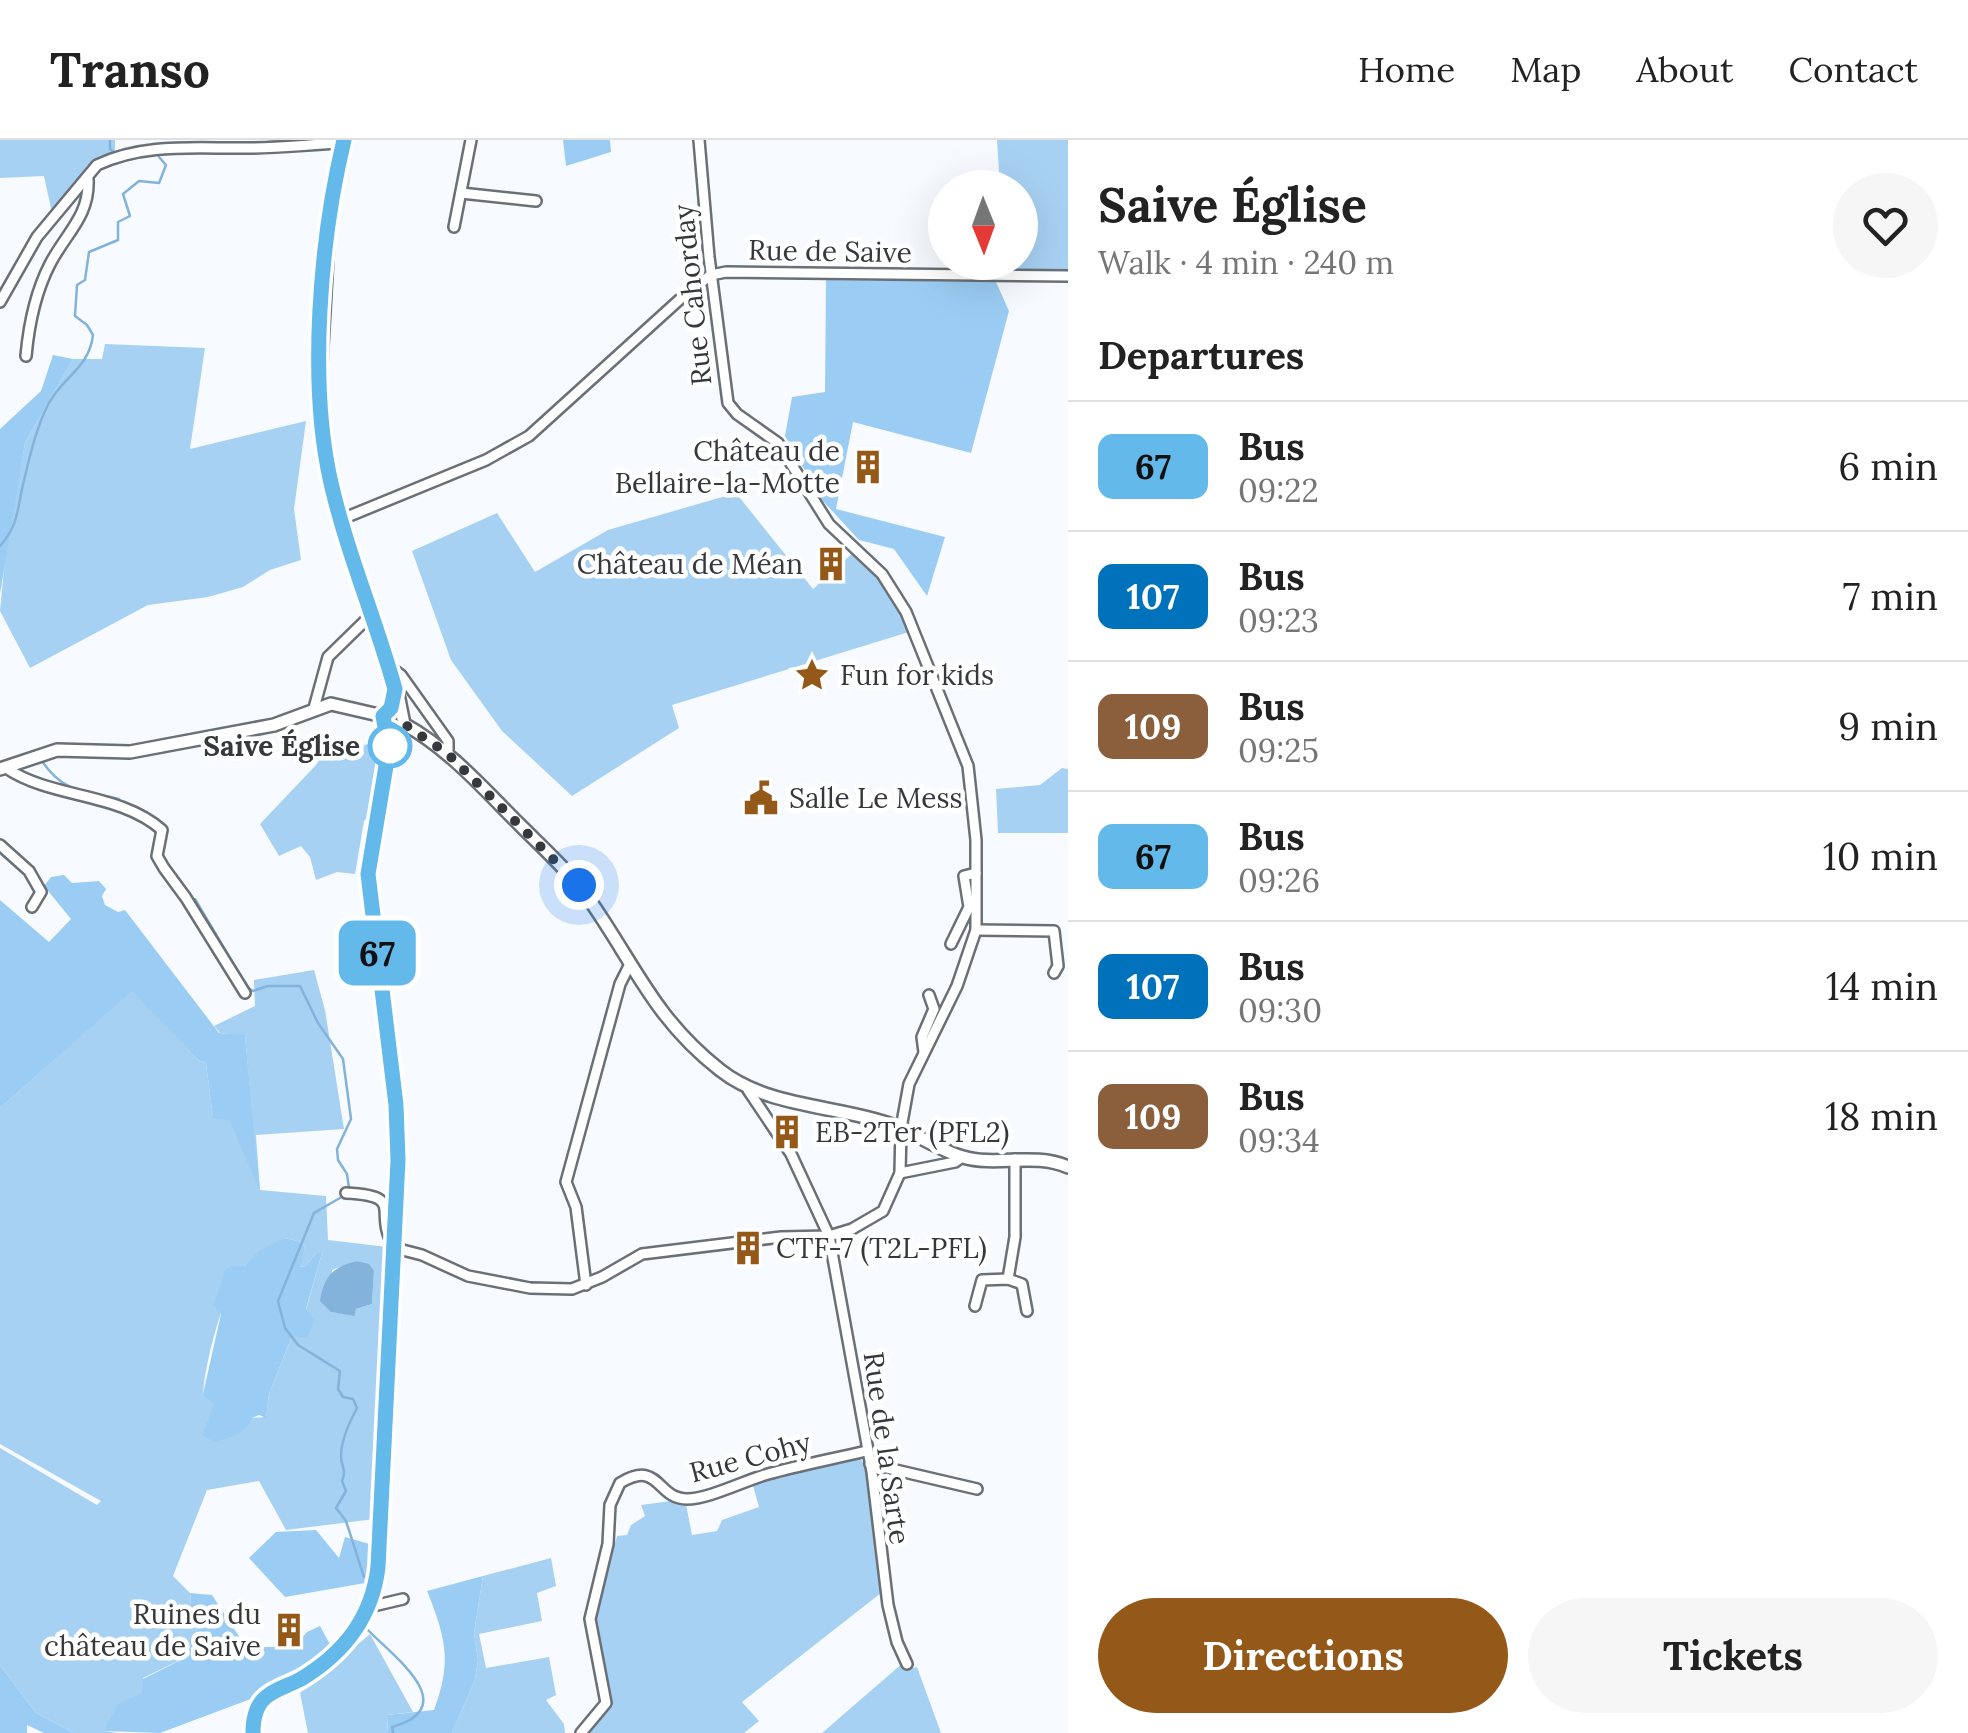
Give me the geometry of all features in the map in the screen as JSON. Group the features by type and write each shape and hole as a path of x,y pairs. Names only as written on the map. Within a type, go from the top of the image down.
{"street":[{"path":"454,227 471,140"},
{"name":"Rue Cahorday","path":"699,140 724,393 730,408 778,443 829,524 882,574 906,612 968,766 973,792 976,930 957,986 909,1084 901,1128 900,1173"},
{"path":"0,302 37,237 104,162 175,144 344,142 330,205 318,376 328,472 395,689 395,715 368,874 398,1126 378,1571 370,1607 344,1646 304,1676 266,1697 256,1710 252,1733"},
{"path":"26,356 38,291 59,247 89,201 88,179"},
{"path":"461,193 536,201"},
{"name":"Rue de Saive","path":"711,275 745,272 1068,276"},
{"path":"342,519 486,460 529,436 688,291 711,275"},
{"path":"314,708 328,657 371,615"},
{"path":"389,666 401,674 448,742 448,754"},
{"path":"2,768 57,750 130,752 294,718 314,708 345,706 395,715 448,754 579,885 671,1027 720,1071 748,1090 901,1128 962,1157 1034,1159 1068,1167"},
{"path":"2,768 24,780 104,802 153,822 162,830 157,856 245,993"},
{"path":"0,845 38,882 41,892 32,907"},
{"path":"951,944 969,908 964,876 976,873"},
{"path":"976,930 1050,929 1057,936 1058,966 1054,973"},
{"path":"586,1285 576,1207 566,1182 567,1174 620,984 629,966"},
{"path":"925,1054 922,1037 934,1009 929,995"},
{"name":"Rue de la Sarte","path":"748,1090 792,1154 828,1236 870,1464 888,1606 897,1642 908,1664"},
{"path":"348,1193 380,1197 388,1238 395,1248 422,1255 468,1276 530,1288 572,1289 642,1254 781,1237 828,1236 852,1229 884,1212 900,1173 956,1162 962,1157"},
{"path":"1008,1278 1015,1236 1015,1159"},
{"path":"975,1306 982,1280 1008,1278 1022,1284 1026,1311"},
{"name":"Rue Cohy","path":"581,1733 606,1703 590,1619 608,1544 610,1504 620,1483 647,1474 673,1495 689,1500 768,1474 866,1451"},
{"path":"870,1464 976,1489"},
{"path":"370,1607 403,1599"}],"shaded area":[{"path":"0,140 115,140 115,151 87,166 52,213 44,176 0,178"},
{"path":"563,140 610,140 611,152 566,166"},
{"path":"997,140 1068,140 1068,271 1038,271 1038,170 999,170"},
{"path":"826,280 996,282 1009,311 971,453 853,422 836,509 945,537 927,596 894,549 859,540 822,500 785,436 792,397 825,392"},
{"path":"105,344 205,348 190,449 306,421 294,509 301,560 270,570 243,587 208,597 148,605 30,668 0,611 6,548 25,443 73,359 102,359"},
{"path":"53,355 73,359 25,443 0,594 0,429 41,391"},
{"path":"736,493 813,589 855,551 892,599 909,632 672,705 679,728 572,796 502,731 451,660 412,551 497,513 535,572 608,530"},
{"path":"330,744 340,758 367,744 381,756 355,874 337,872 316,880 310,857 301,846 279,856 260,824 316,765"},
{"path":"1062,768 1068,769 1068,833 998,833 996,789 1040,785"},
{"path":"64,875 72,883 99,881 106,889 102,896 105,905 118,912 125,910 219,1033 245,1035 260,1191 229,1120 213,1118 206,1063 198,1060 132,991 0,1108 0,900 49,942 71,919 44,886 51,877"},
{"path":"314,970 325,1010 344,1129 256,1135 260,1190 326,1196 328,1240 387,1247 375,1519 286,1530 259,1481 207,1490 173,1576 190,1593 192,1617 203,1649 143,1678 143,1693 105,1731 118,1733 74,1733 36,1713 0,1665 0,1448 97,1505 101,1501 0,1444 0,1108 132,990 198,1060 206,1063 213,1117 229,1119 259,1187 245,1036 220,1033 214,1026 255,1006 254,980","holes":["285,1238 302,1242 305,1248 299,1267 306,1266 316,1253 322,1253 306,1310 315,1322 292,1336 269,1394 266,1417 252,1418 203,1394 207,1364 223,1307 237,1276 249,1261","356,1261 374,1271 372,1304 356,1309 355,1315 331,1312 332,1270"]},
{"path":"285,1238 302,1242 305,1248 300,1267 306,1266 316,1253 322,1253 306,1309 315,1321 307,1338 292,1336 269,1394 266,1418 252,1418 242,1432 214,1442 202,1435 214,1405 203,1394 221,1314 214,1305 225,1270 244,1266 260,1250"},
{"path":"356,1261 369,1264 374,1271 372,1304 356,1309 355,1316 331,1312 320,1301 324,1285 335,1270"},
{"path":"859,1457 866,1466 881,1593 742,1702 759,1721 744,1733 582,1733 602,1706 594,1619 617,1536 627,1535 631,1525 645,1516 641,1505 685,1499 692,1535 717,1531 722,1520 759,1507 752,1482"},
{"path":"316,1530 339,1558 345,1537 373,1545 371,1582 285,1597 249,1558 276,1532"},
{"path":"551,1558 556,1586 537,1593 542,1621 479,1634 486,1668 549,1657 556,1695 546,1700 564,1724 565,1733 452,1733 475,1680 478,1660 474,1633 483,1576"},
{"path":"483,1576 474,1633 478,1660 475,1680 452,1733 388,1733 387,1715 434,1710 440,1693 444,1650 427,1591"},
{"path":"190,1593 212,1595 246,1647 293,1647 307,1632 320,1626 333,1650 267,1693 160,1733 104,1731 118,1704 142,1693 143,1679 203,1649 192,1617"},
{"path":"370,1634 413,1712 387,1715 388,1733 308,1733 300,1693"},
{"path":"904,1662 907,1669 917,1667 941,1733 822,1733"},
{"path":"0,1665 36,1713 74,1733 44,1733 27,1725 27,1733 0,1733"}],"waterway":[{"path":"110,140 114,152"},
{"path":"0,546 15,519 44,413 90,347 93,335 75,316 77,285 85,280 89,252 118,240 118,222 130,216 123,194 139,181 159,183 166,165 159,157"},
{"path":"42,761 67,785 119,799"},
{"path":"195,899 247,987 253,991 268,986 300,986 318,1023 343,1059 351,1119 337,1149 349,1188"},
{"path":"345,1195 314,1213 278,1301 285,1328 298,1345 340,1371 338,1389 343,1397 353,1399 357,1408 343,1444 342,1481 346,1491 336,1508 346,1521 364,1577"},
{"path":"366,1628 416,1680 422,1694 422,1706 413,1718 392,1727 393,1733"}],"bus line":[{"name":"67","path":"253,1733 256,1710 266,1697 304,1676 344,1646 356,1631 370,1607 378,1567 398,1126 368,874 392,730 383,724 383,716 391,708 395,689 332,490 319,399 330,205 344,140"}],"place":[{"name":"Château de Bellaire-la-Motte","path":"868,467"},
{"name":"Château de Méan","path":"831,564"},
{"name":"Fun for kids","path":"812,675"},
{"name":"Saive Église","path":"390,746"},
{"name":"Salle Le Mess","path":"761,798"},
{"name":"EB-2Ter (PFL2)","path":"787,1132"},
{"name":"CTF-7 (T2L-PFL)","path":"748,1248"},
{"name":"Ruines du château de Saive","path":"289,1630"}],"route":[{"path":"390,746 388,756 392,730 399,730 404,724 448,754 579,885"}]}
